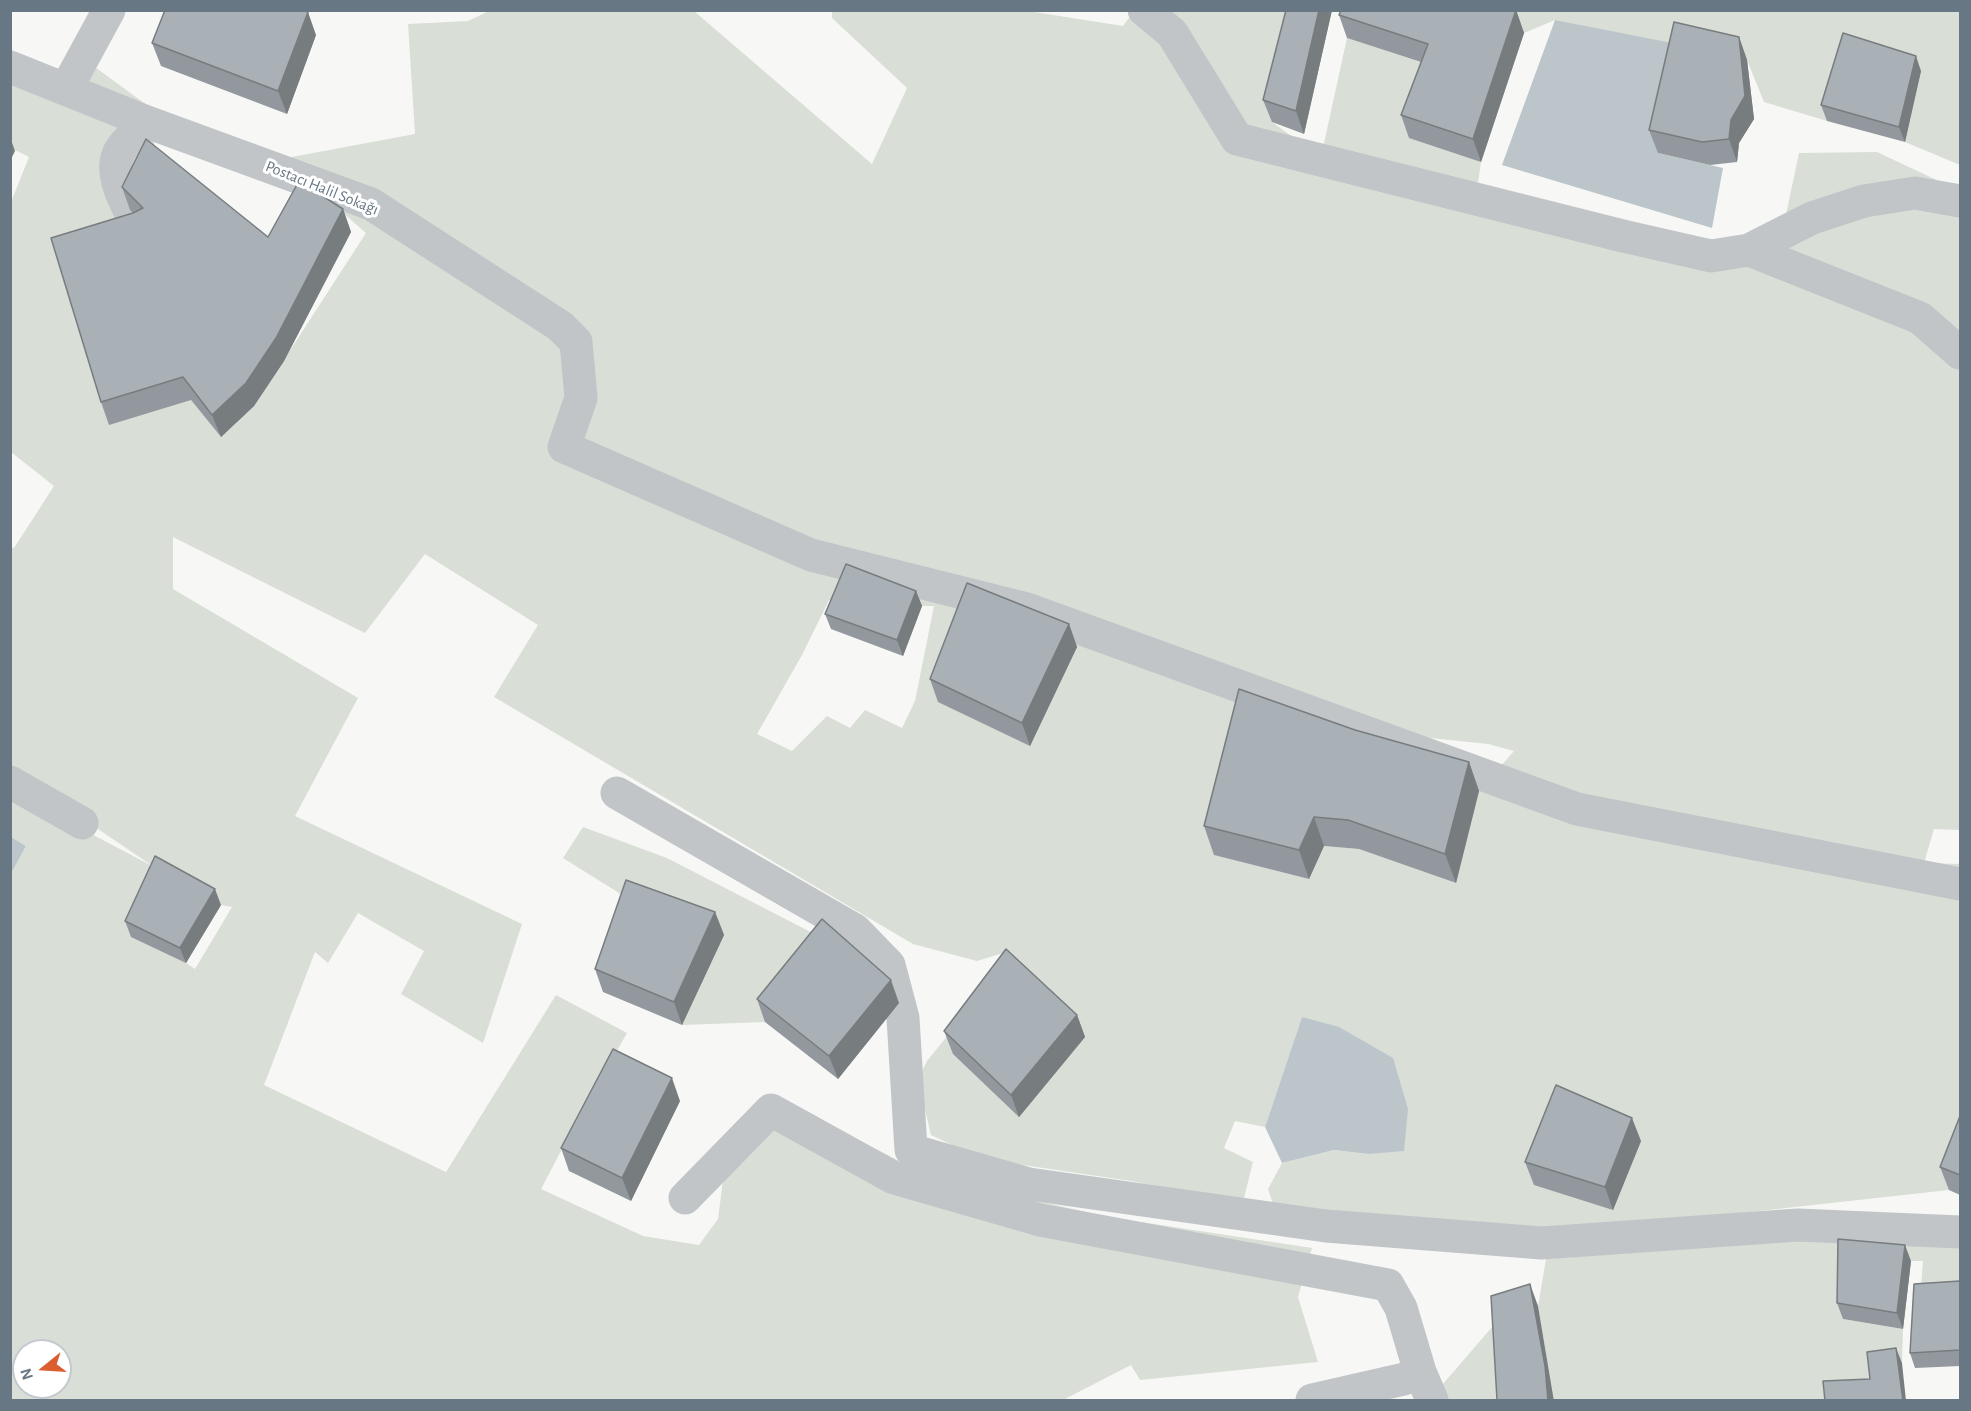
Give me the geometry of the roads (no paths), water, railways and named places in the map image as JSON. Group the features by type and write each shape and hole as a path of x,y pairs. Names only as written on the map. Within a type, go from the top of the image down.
{"street":[{"path":"66,89 109,10"},
{"path":"1143,10 1172,33 1237,139 1711,256 1749,250 1812,218 1864,201 1915,193 1960,201"},
{"name":"Postacı Halil Sokağı","path":"10,67 147,122 371,204 560,326 576,342 581,398 564,447 811,555 1027,609 1577,809 1960,884"},
{"path":"140,231 120,190 115,162 122,148 147,122"},
{"path":"1749,250 1920,318 1960,352"},
{"path":"10,782 82,823"},
{"path":"617,793 855,930 889,965 903,1018 911,1150 1029,1184 1326,1226 1542,1243 1798,1225 1960,1232"},
{"path":"685,1198 771,1110 894,1179 1040,1220 1388,1285 1401,1308 1426,1386"},
{"path":"1312,1401 1404,1379 1426,1386"}]}
